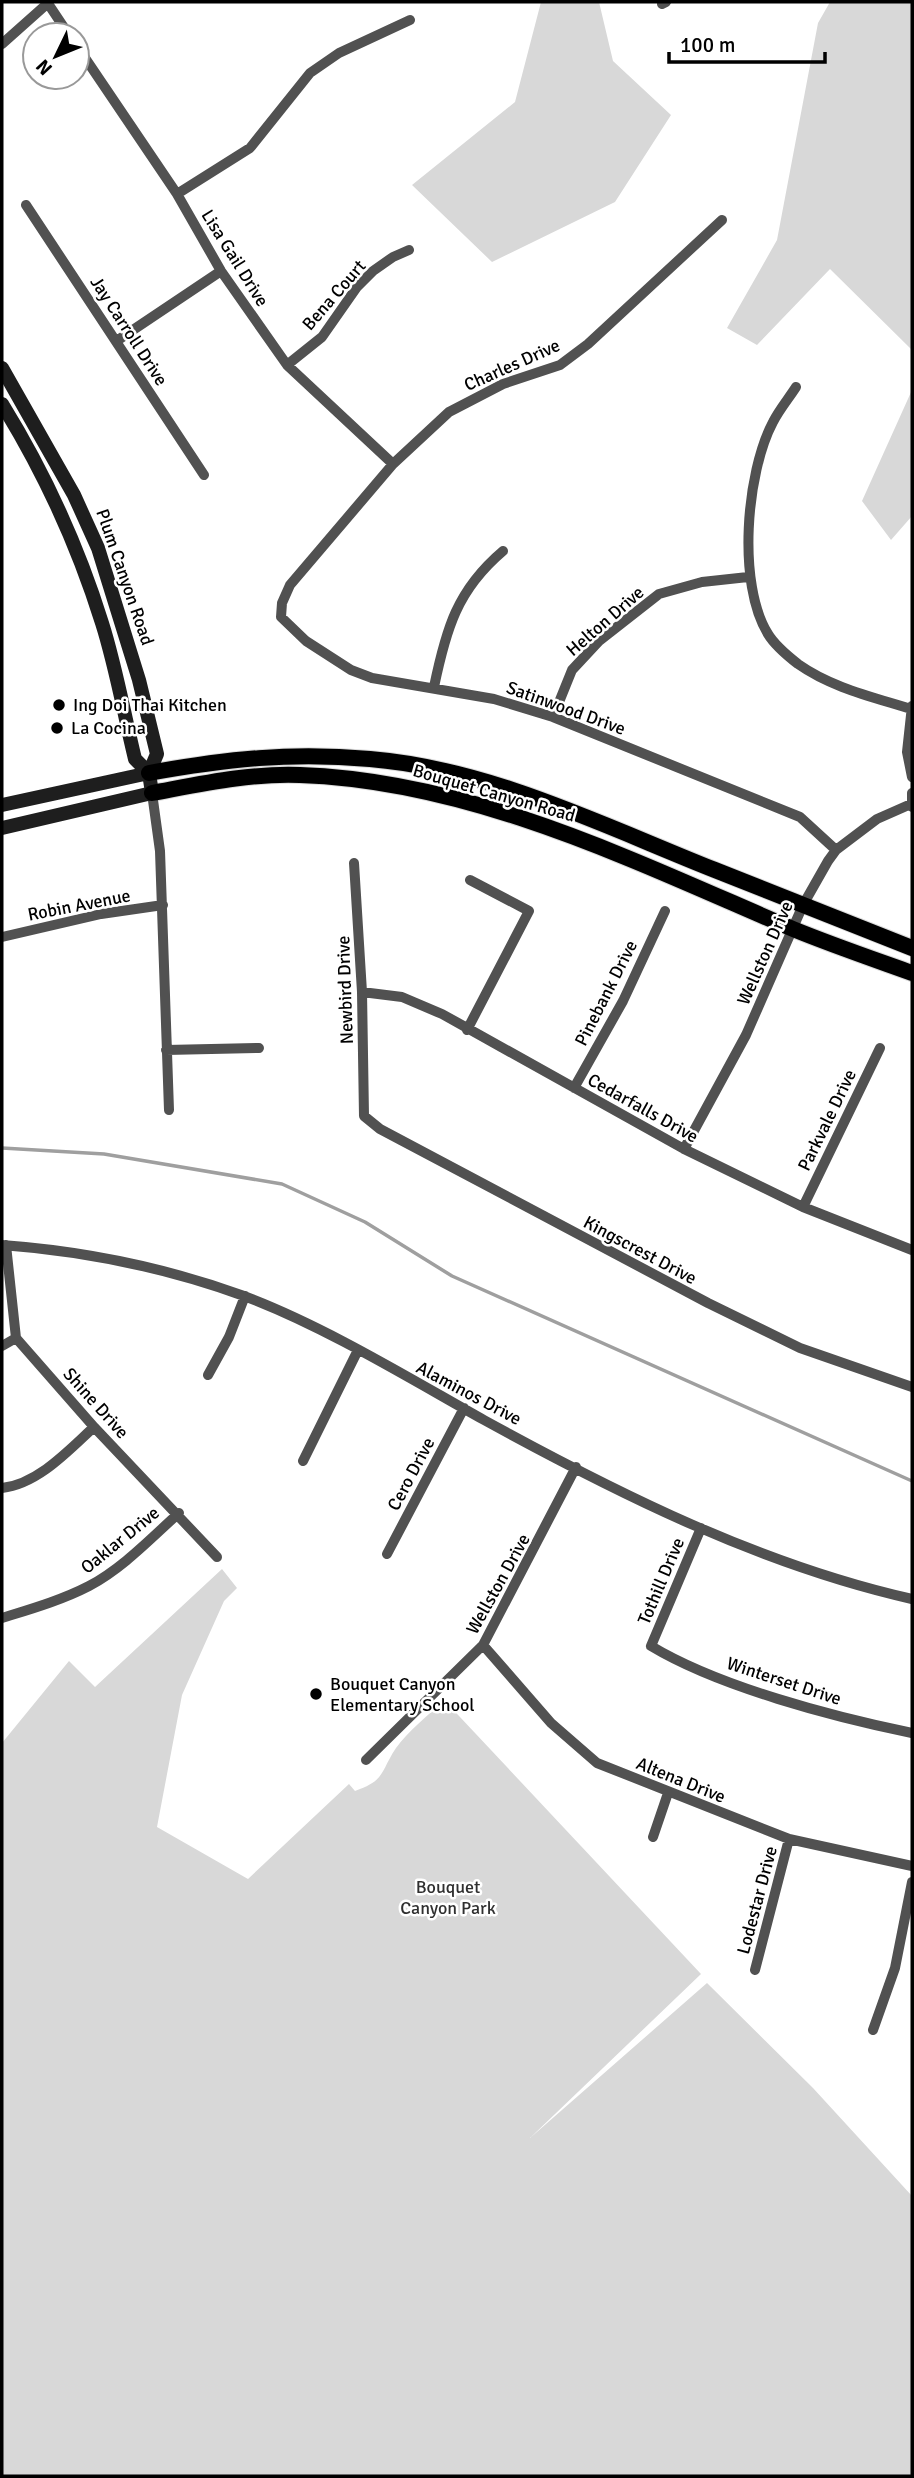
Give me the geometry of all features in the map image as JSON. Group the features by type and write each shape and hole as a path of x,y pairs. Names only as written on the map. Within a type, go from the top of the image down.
{"main road":[{"name":"Plum Canyon Road","path":"2,368 63,473 98,548 126,634 154,742 156,754 149,773 152,793"},
{"name":"Plum Canyon Road","path":"2,404 37,467 86,573 103,625 135,759 149,773"},
{"name":"Bouquet Canyon Road","path":"2,805 149,773 245,757 372,759 456,774 590,817 912,948"},
{"name":"Bouquet Canyon Road","path":"2,828 152,793 247,776 298,775 370,779 450,797 582,839 794,929 912,974"}],"street":[{"path":"2,44 47,3 59,21"},
{"path":"177,194 250,148 310,73 339,53 410,20"},
{"name":"Lisa Gail Drive","path":"91,67 177,194 221,271 287,365 393,464"},
{"name":"Jay Carroll Drive","path":"26,205 118,340 204,475"},
{"name":"Charles Drive","path":"281,617 282,603 290,585 393,464 449,412 503,384 560,365 588,344 722,220"},
{"name":"Bena Court","path":"287,365 322,337 357,287 373,271 409,250"},
{"path":"118,340 221,271"},
{"path":"796,387 772,423 759,461 749,524 748,577 768,635 797,663 838,686 912,708 907,752 912,778"},
{"path":"435,687 445,634 460,600 487,565 503,551"},
{"name":"Helton Drive","path":"553,716 572,670 599,641 659,594 702,582 748,577"},
{"name":"Satinwood Drive","path":"281,617 313,647 351,670 372,678 494,699 553,716 800,817 836,850"},
{"name":"Plum Canyon Road","path":"152,793 159,833 170,1110"},
{"path":"912,793 912,806"},
{"name":"Wellston Drive","path":"684,1149 746,1035 814,881 836,850 877,819 912,806"},
{"name":"Newbird Drive","path":"354,863 362,992 364,1116"},
{"path":"467,1030 529,911 470,880"},
{"name":"Robin Avenue","path":"2,937 101,914 163,905"},
{"name":"Pinebank Drive","path":"574,1088 623,1001 665,911"},
{"name":"Cedarfalls Drive","path":"362,992 402,997 442,1014 684,1149 803,1207 912,1250"},
{"path":"166,1050 259,1048"},
{"name":"Parkvale Drive","path":"803,1207 880,1048"},
{"name":"Kingscrest Drive","path":"364,1116 380,1129 708,1303 800,1348 912,1387"},
{"path":"2,1346 16,1338 4,1245"},
{"name":"Alaminos Drive","path":"4,1245 106,1256 245,1296 358,1350 576,1467 701,1528 825,1576 912,1600"},
{"path":"208,1375 229,1337 245,1296"},
{"name":"Shine Drive","path":"16,1338 94,1427 218,1557"},
{"path":"303,1461 358,1350"},
{"name":"Cero Drive","path":"387,1555 464,1408"},
{"path":"2,1488 11,1487 52,1464 94,1427"},
{"name":"Wellston Drive","path":"366,1760 483,1645 576,1467"},
{"name":"Oaklar Drive","path":"2,1618 38,1607 98,1581 131,1556 178,1513"},
{"name":"Tothill Drive","path":"651,1646 701,1528"},
{"name":"Altena Drive","path":"483,1645 551,1723 597,1763 789,1839 912,1866"},
{"name":"Winterset Drive","path":"651,1646 671,1658 738,1684 858,1722 912,1733"},
{"path":"653,1838 668,1793"},
{"name":"Lodestar Drive","path":"755,1970 789,1839"},
{"path":"873,2030 895,1968 912,1882"}],"green space":[{"path":"541,2 599,2 613,61 671,115 615,202 492,262 412,185 515,102"},
{"path":"830,2 912,2 912,350 830,269 757,345 727,328 777,240 818,23"},
{"path":"912,390 912,516 891,540 862,501"},
{"name":"Bouquet Canyon Park","path":"222,1569 237,1588 224,1601 182,1695 157,1827 248,1879 349,1784 355,1791 377,1779 401,1742 444,1700 701,1974 530,2138 707,1983 813,2088 912,2196 912,2476 2,2476 2,1743 69,1661 95,1687"}],"waterway":[{"path":"2,1148 104,1154 282,1184 365,1222 452,1276 912,1481"}],"place":[{"name":"Ing Doi Thai Kitchen","path":"59,705"},
{"name":"La Cocina","path":"57,728"},
{"name":"Bouquet Canyon Elementary School","path":"316,1694"}]}
